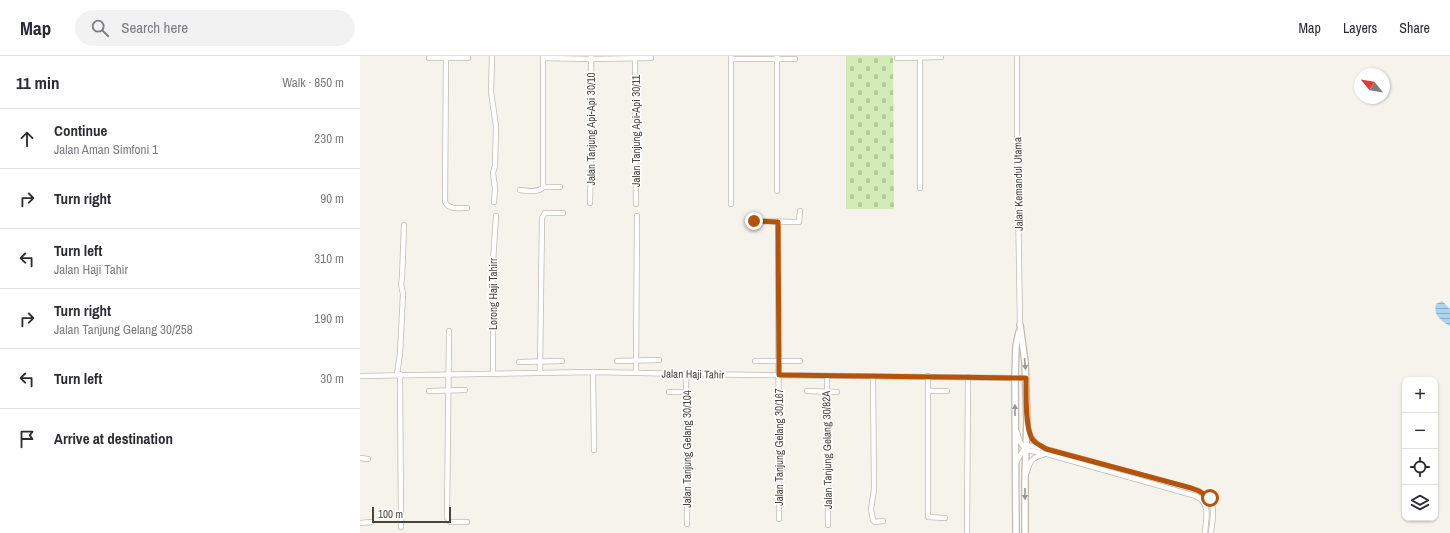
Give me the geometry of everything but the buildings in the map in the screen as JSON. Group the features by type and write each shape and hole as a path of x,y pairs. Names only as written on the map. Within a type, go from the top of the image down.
{"street":[{"path":"492,56 491,92 496,126 495,166 493,173 494,202"},
{"name":"Jalan Kemandul Utama","path":"1017,56 1020,325"},
{"path":"446,57 445,202 447,206 451,208 467,208"},
{"path":"543,187 543,57 651,58"},
{"path":"920,57 920,188"},
{"path":"897,58 941,57"},
{"path":"429,58 468,58"},
{"name":"Jalan Tanjung Api-Api 30/10","path":"590,203 592,116 591,58"},
{"name":"Jalan Tanjung Api-Api 30/11","path":"635,58 636,204"},
{"path":"731,204 731,58 795,59"},
{"path":"777,58 777,191"},
{"path":"520,190 538,191 543,187 560,187"},
{"path":"754,221 799,222 800,211"},
{"path":"540,372 542,218 545,213 563,213"},
{"name":"Lorong Haji Tahirr","path":"493,373 493,262 496,216"},
{"path":"636,216 636,373"},
{"name":"Jalan Tanjung Gelang 30/167","path":"778,222 779,519"},
{"path":"400,527 399,374 404,294 401,284 404,225"},
{"path":"1020,325 1026,378 1027,421 1025,448 1025,533"},
{"path":"1016,533 1015,378 1016,346 1020,325"},
{"path":"448,331 449,374 447,518 450,522 467,522"},
{"path":"617,361 658,360"},
{"path":"519,362 562,361"},
{"path":"755,361 800,361"},
{"path":"593,372 594,450"},
{"name":"Jalan Haji Tahir","path":"360,376 399,374 593,372 1026,378"},
{"name":"Jalan Tanjung Gelang 30/104","path":"686,374 687,524"},
{"name":"Jalan Tanjung Gelang 30/82A","path":"826,376 828,525"},
{"path":"873,376 874,488 871,509 873,520 875,522 883,521"},
{"path":"928,376 928,517 945,518"},
{"path":"968,377 968,533"},
{"path":"429,391 465,390"},
{"path":"807,391 837,392"},
{"path":"928,391 948,391"},
{"path":"669,392 686,392"},
{"path":"1027,421 1030,436 1033,441 1046,449"},
{"path":"1016,429 1025,448 1196,496 1205,503 1205,533"},
{"path":"1025,448 1046,449 1199,491 1206,495 1212,502 1213,510 1211,533"},
{"path":"1016,465 1025,448"},
{"path":"1025,478 1029,462 1036,456 1047,454"},
{"path":"360,458 368,459"},
{"path":"360,522 371,522"}],"green space":[{"path":"846,56 893,56 894,209 846,209"}],"water":[{"path":"1442,301 1450,309 1450,326 1438,317 1435,308 1436,304"}],"route":[{"path":"754,221 778,222 779,375 1026,378 1027,421 1030,436 1033,441 1046,449 1191,488 1210,498"}]}
